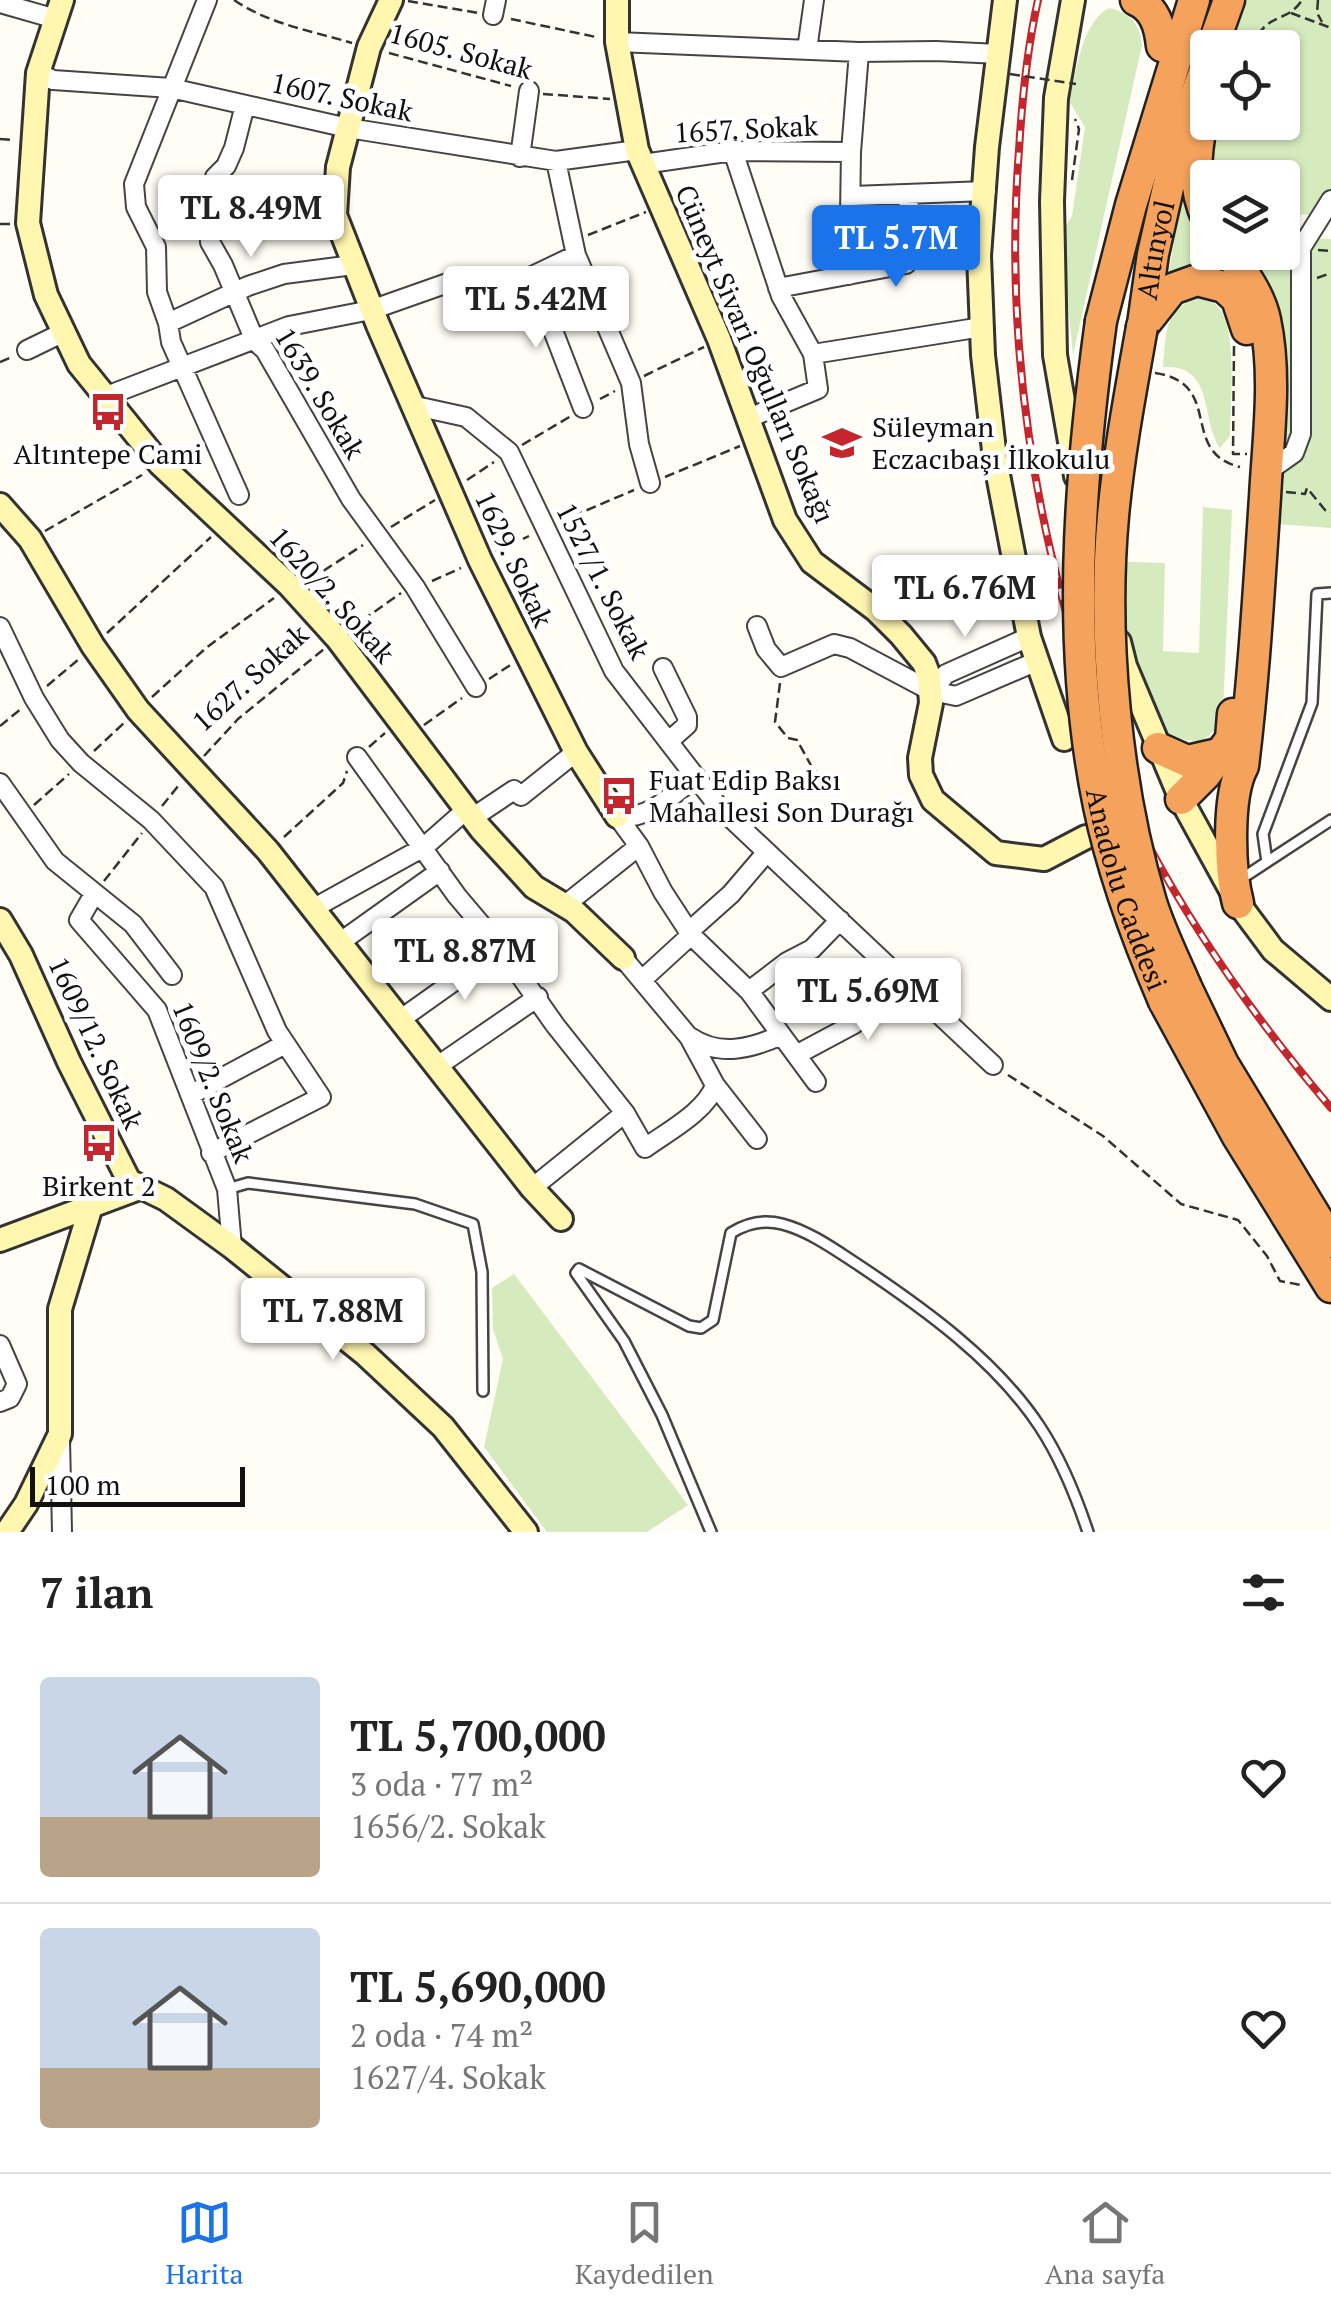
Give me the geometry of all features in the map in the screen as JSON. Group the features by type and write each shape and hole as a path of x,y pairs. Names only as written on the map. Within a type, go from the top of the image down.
{"highway":[{"path":"1136,0 1160,24 1162,46"},
{"path":"1101,321 1126,181 1177,0"},
{"path":"1101,321 1131,205 1194,0"},
{"path":"1218,30 1227,6"},
{"name":"Altınyol","path":"1142,326 1152,254 1177,148 1190,111"},
{"path":"1158,748 1186,760 1243,766 1268,454 1269,350 1259,304 1239,270"},
{"path":"1142,326 1172,290 1197,280 1224,287 1237,299 1249,336 1252,389 1229,767 1230,860 1235,893"},
{"name":"Anadolu Caddesi","path":"1101,321 1086,432 1079,549 1087,716 1099,806 1118,884 1175,994 1237,1135 1329,1284"},
{"name":"Anadolu Caddesi","path":"1142,326 1113,515 1109,602 1123,770 1140,860 1175,994 1223,1064 1331,1242"},
{"path":"1181,799 1198,801 1229,767"}],"street":[{"path":"207,0 134,184 136,207 156,247 156,292 171,342 239,495"},
{"name":"1629. Sokak","path":"391,0 368,48 338,167 335,215 353,265 480,560 576,752 639,846 691,934 749,991 816,1082"},
{"name":"Cüneyt Sivari Oğulları Sokağı","path":"617,0 617,42 640,157 719,339 785,520 812,562 876,610 901,635 924,664 931,691"},
{"path":"807,50 814,0"},
{"path":"1005,0 1004,64 979,256 982,326 995,458 1029,637 1064,738"},
{"path":"1073,0 1056,98 1052,201 1055,355 1078,491 1125,666 1181,799 1235,893 1274,950 1331,999"},
{"path":"0,2 59,9"},
{"name":"1620/2. Sokak","path":"59,9 38,73 28,223 46,295 79,364 160,464 290,586 338,638 469,814 534,886 565,905 644,979 689,1037 715,1085 757,1139"},
{"path":"617,42 859,52 936,51 1004,64"},
{"path":"849,275 859,52"},
{"name":"1607. Sokak","path":"38,73 52,80 171,88 348,128 520,156 556,161 640,157"},
{"path":"520,156 529,90"},
{"name":"1639. Sokak","path":"245,105 234,148 226,166 215,177 208,203 210,242 256,341 265,350 351,499 415,587 476,687"},
{"path":"733,151 778,288 813,354 818,390 752,429"},
{"name":"1657. Sokak","path":"640,157 733,151 852,152"},
{"path":"556,161 574,248 631,383 650,483"},
{"path":"852,196 986,191"},
{"path":"778,288 906,264 909,194"},
{"path":"1277,465 1294,453 1302,434 1302,248 1331,200"},
{"path":"104,397 290,326 371,310 459,279 502,290 526,281 574,248"},
{"path":"168,322 284,274 353,265"},
{"path":"532,276 584,408"},
{"path":"813,354 982,326"},
{"path":"26,350 64,332"},
{"name":"1527/1. Sokak","path":"411,405 466,417 509,452 614,671 718,806 992,1065"},
{"path":"0,505 30,539 93,646 138,710 268,851 532,1188 561,1219"},
{"path":"757,626 766,650 781,667 834,644 850,648 931,691 956,696 1035,662"},
{"path":"0,628 34,698 60,740 81,763 151,820 214,888 276,1031 321,1096 211,1152"},
{"path":"1029,637 946,674 931,691 920,758 921,775 933,800 996,852 1044,859 1086,836"},
{"path":"663,668 687,717 687,725 670,741"},
{"path":"314,908 424,846 469,814 514,790 522,796 576,752"},
{"path":"357,757 538,997 555,1026 625,1113 646,1148 690,1114 715,1085"},
{"path":"617,816 633,819 647,813 696,777"},
{"path":"0,783 55,861 133,924 172,975"},
{"path":"565,905 639,846"},
{"path":"644,979 731,894 766,853"},
{"path":"338,943 440,872"},
{"name":"1609/2. Sokak","path":"94,894 79,920 156,1010 227,1188 232,1247"},
{"name":"1609/12. Sokak","path":"0,920 21,955 69,1062 130,1181 142,1187"},
{"path":"749,991 787,962 812,949 840,920"},
{"path":"401,1018 501,948"},
{"path":"796,1055 854,1024 902,979"},
{"path":"438,1065 538,997"},
{"path":"689,1037 706,1048 753,1048 781,1035"},
{"path":"192,1094 285,1044"},
{"path":"532,1188 625,1113"},
{"path":"1,1238 142,1187 166,1200 232,1247 365,1354 443,1426 526,1532"},
{"path":"62,1532 60,1309 91,1206"},
{"path":"0,1345 17,1384 10,1398 0,1402"},
{"path":"7,1532 26,1504 60,1434"}],"lane":[{"path":"1267,862 1262,834 1312,704 1318,594 1331,593"},
{"path":"1235,893 1267,862 1331,820"},
{"path":"227,1188 248,1183 415,1204 473,1224 482,1272 483,1391"},
{"path":"710,1532 662,1415 624,1340 576,1273 580,1269 689,1326 701,1328 713,1320 731,1233 746,1224 764,1222 782,1224 825,1244 915,1303 980,1357 1040,1426 1076,1494 1088,1532"}],"path":[{"name":"1605. Sokak","path":"234,0 251,12 281,23 529,90 626,100"},
{"path":"402,0 494,8 617,42"},
{"path":"1259,30 1290,12 1302,0"},
{"path":"1318,0 1317,13 1329,27"},
{"path":"1290,12 1329,27"},
{"path":"1329,27 1331,18"},
{"path":"1004,64 1076,84"},
{"path":"574,248 661,206"},
{"path":"1152,380 1154,362"},
{"name":"1627. Sokak","path":"94,894 192,769 238,719 402,592 650,483 752,429"},
{"path":"30,539 160,464"},
{"path":"1277,465 1275,490 1304,494 1307,488 1331,512"},
{"path":"0,726 225,524"},
{"path":"23,815 206,648 290,586"},
{"path":"781,667 775,722 788,738 797,740 828,784"},
{"path":"268,851 342,782 357,757 399,721"},
{"path":"992,1065 1103,1136 1180,1204 1238,1220 1267,1256 1280,1281 1292,1286 1329,1284"}],"green space":[{"path":"1247,0 1331,0 1331,214 1300,215 1300,160 1208,160 1208,140 1300,140 1300,30 1237,30"},
{"path":"1109,8 1133,20 1142,45 1073,355 1061,234 1072,216 1085,127 1069,101 1086,36"},
{"path":"1186,173 1190,184 1190,270 1196,270 1167,282"},
{"path":"1300,238 1331,239 1331,528 1277,524 1277,320 1251,270 1300,270"},
{"path":"1198,298 1219,308 1229,333 1230,436 1220,448 1199,383 1180,368 1163,367 1172,317"},
{"path":"1203,507 1232,510 1223,710 1215,730 1201,742 1167,737 1141,681 1108,561 1165,563 1163,651 1199,653"},
{"path":"514,1274 688,1505 647,1532 547,1532 484,1447 503,1359 493,1329 492,1288"}],"railway":[{"path":"1038,0 1020,131 1016,293 1029,436 1057,576 1109,748 1150,848 1234,983 1331,1108"}],"place":[{"name":"Altıntepe Cami","path":"108,412"},
{"name":"Süleyman Eczacıbaşı İlkokulu","path":"842,443"},
{"name":"Fuat Edip Baksı Mahallesi Son Durağı","path":"619,796"},
{"name":"Birkent 2","path":"99,1143"}]}
